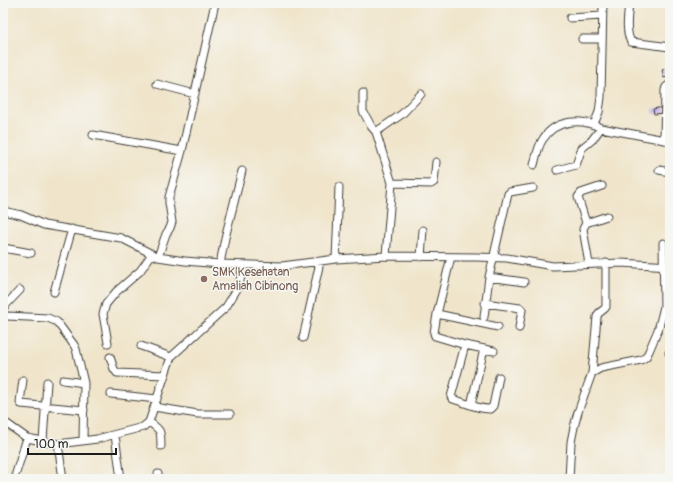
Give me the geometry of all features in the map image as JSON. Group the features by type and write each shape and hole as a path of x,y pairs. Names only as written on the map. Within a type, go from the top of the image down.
{"street":[{"path":"108,343 103,314 106,304 116,292 155,256 172,222 169,197 182,151 215,3"},
{"path":"594,124 600,105 603,3"},
{"path":"629,3 628,32 631,42 670,47"},
{"path":"570,18 602,16"},
{"path":"582,39 602,39"},
{"path":"156,84 195,94"},
{"path":"534,165 542,139 556,127 572,122 582,121 602,128 667,140 665,90 666,86 670,84"},
{"path":"363,93 363,111 376,132 392,183 386,256"},
{"path":"376,132 402,114 421,94"},
{"path":"557,170 576,165 582,148 592,140 602,128"},
{"path":"93,135 182,151"},
{"path":"392,183 431,184 434,182 436,162"},
{"path":"659,170 670,172"},
{"path":"220,264 242,171"},
{"path":"589,264 583,229 586,223 578,195 602,186"},
{"path":"336,259 339,187"},
{"path":"484,317 490,277 508,193 533,188"},
{"path":"4,213 21,215 44,225 121,238 155,256 185,261 220,264 282,266 336,259 386,256 494,258 518,260 553,266 606,263 633,263 667,266"},
{"path":"586,223 607,216"},
{"path":"54,292 72,230"},
{"path":"421,257 423,230"},
{"path":"592,373 601,368 641,360 646,357 658,330 664,306 667,266 663,242"},
{"path":"3,248 31,253"},
{"path":"451,257 437,314 434,334 435,336 465,345 494,351"},
{"path":"303,338 320,262"},
{"path":"569,479 574,426 592,373 597,317 598,314 606,307 606,263"},
{"path":"3,421 27,438 58,444 115,435 140,428 149,422 172,356 226,307 239,286 243,265"},
{"path":"490,277 524,282"},
{"path":"3,308 20,290"},
{"path":"485,303 520,308 522,310 519,328"},
{"path":"437,314 498,327"},
{"path":"3,315 48,318 57,322 76,349 84,383 83,441"},
{"path":"465,345 451,395 453,399 487,410 492,408 499,377"},
{"path":"141,346 172,356"},
{"path":"471,404 484,349"},
{"path":"110,357 117,373 165,375"},
{"path":"23,380 20,403 84,410"},
{"path":"63,380 84,383"},
{"path":"43,441 46,406 46,382"},
{"path":"111,394 157,399"},
{"path":"154,408 198,414 230,414"},
{"path":"149,422 159,428 161,432 161,446"},
{"path":"115,435 121,479"},
{"path":"16,473 27,438"},
{"path":"58,444 63,479"}],"building":[{"path":"670,68 670,76 664,78 662,70"},
{"path":"664,107 665,113 654,114 653,109"}],"place":[{"name":"SMK Kesehatan Amaliah Cibinong","path":"204,279"}]}
